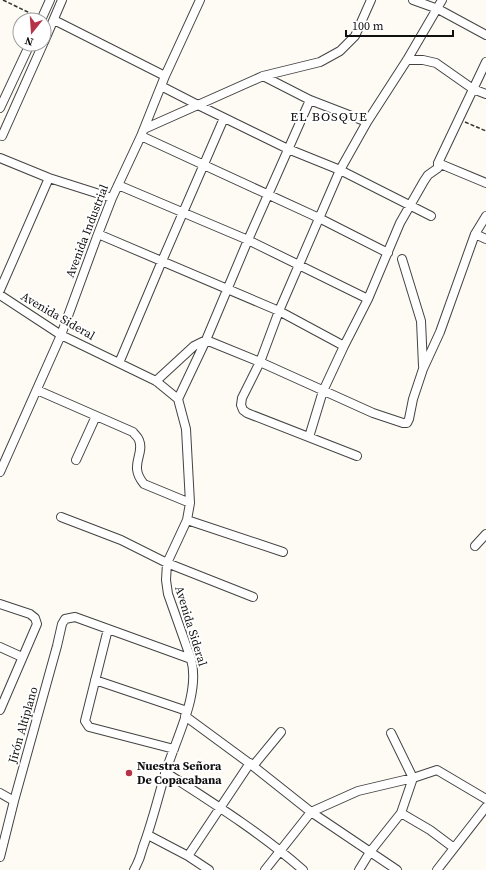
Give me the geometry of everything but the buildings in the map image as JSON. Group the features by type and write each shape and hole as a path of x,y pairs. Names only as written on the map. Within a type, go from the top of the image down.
{"street":[{"path":"44,12 50,0"},
{"path":"52,24 62,0"},
{"name":"Avenida Industrial","path":"0,472 61,335 112,198 200,0"},
{"path":"142,133 198,105 263,76 320,62 340,51 355,36 371,0"},
{"path":"413,0 438,9 486,35"},
{"path":"357,456 247,413 243,410 241,404 242,398 260,362 299,264 340,170 367,122 407,60 442,0"},
{"path":"54,20 165,76"},
{"path":"0,108 26,52"},
{"path":"2,136 39,52"},
{"path":"407,60 423,60 436,63 473,89 486,94"},
{"path":"309,437 323,391 368,299 410,205 428,175 438,168 438,163 486,62"},
{"path":"263,76 310,100 367,122"},
{"path":"161,86 288,150 340,170 431,216"},
{"path":"178,399 206,340 226,290 310,100"},
{"path":"119,363 224,118"},
{"path":"142,133 203,166 319,218 388,253"},
{"path":"0,158 49,178 112,198"},
{"path":"438,163 486,183"},
{"path":"0,290 49,178"},
{"path":"118,185 248,240 368,299"},
{"path":"156,381 194,346 206,340 260,362 373,413 406,423 409,419 413,398 423,369 440,332 475,234 486,216"},
{"path":"98,234 279,312 344,346"},
{"path":"475,234 486,239"},
{"path":"402,259 421,321 423,369"},
{"name":"Avenida Sideral","path":"0,295 61,335 156,381 178,399 186,429 190,503 187,520 168,563 166,580 168,594 194,670 186,713 165,772 148,834 134,870"},
{"path":"37,390 133,432 139,439 140,446 137,469 144,484 190,503"},
{"path":"76,460 96,416"},
{"path":"61,517 121,540 168,563 253,597"},
{"path":"187,520 283,552"},
{"path":"475,546 486,534"},
{"path":"0,604 30,614 35,618 37,624 0,710"},
{"name":"Jirón Altiplano","path":"0,857 62,624 65,619 75,616 108,629"},
{"path":"174,749 89,727 85,721 108,629 191,659"},
{"path":"0,647 22,657"},
{"path":"96,680 186,713 311,812 397,870"},
{"path":"188,856 220,807 252,764 282,732"},
{"path":"359,870 370,852 401,813 413,778 391,733"},
{"path":"265,870 311,812 358,791 413,778 437,770 486,799"},
{"path":"165,772 220,807 281,850 303,870"},
{"path":"0,793 14,801"},
{"path":"437,870 486,807"},
{"path":"401,813 430,830 454,848"},
{"path":"148,834 188,856 209,870"}],"path":[{"path":"3,0 27,12"},
{"path":"459,120 486,131"}],"place":[{"name":"Nuestra Señora De Copacabana","path":"129,773"}],"district":[{"name":"EL BOSQUE","path":"329,116"}]}
